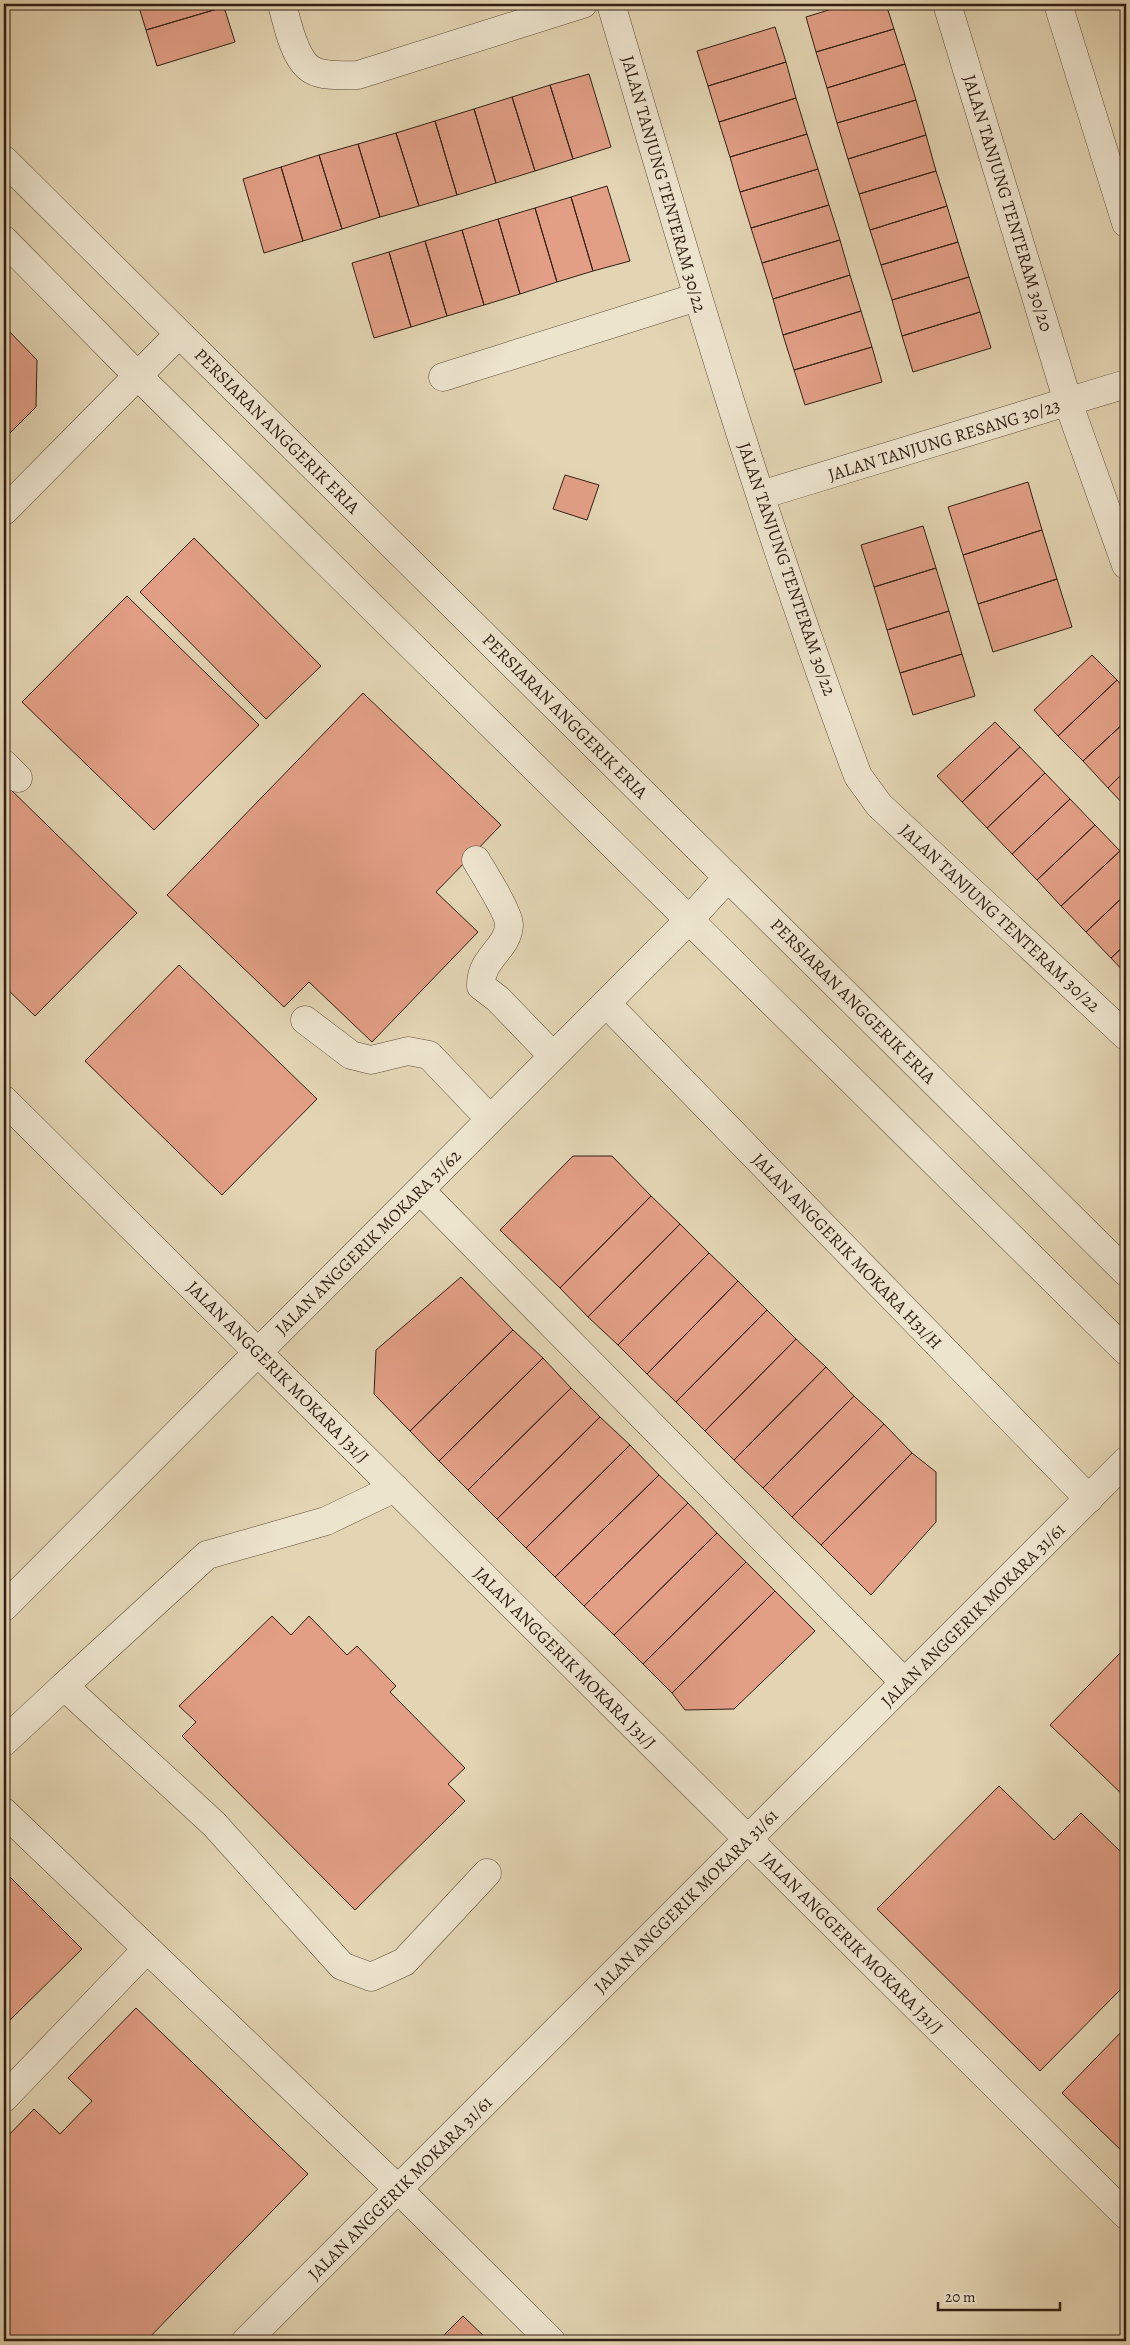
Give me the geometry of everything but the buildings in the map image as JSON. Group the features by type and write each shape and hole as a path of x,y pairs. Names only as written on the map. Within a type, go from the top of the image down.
{"street":[{"path":"282,4 297,52 312,70 334,75 358,75 582,4"},
{"name":"JALAN TANJUNG TENTERAM 30/22","path":"612,4 697,297 761,495 858,776 879,805 1126,1036"},
{"name":"JALAN TANJUNG TENTERAM 30/20","path":"947,4 1068,402 1126,565"},
{"path":"1058,4 1126,223"},
{"name":"PERSIARAN ANGGERIK ERIA","path":"4,160 1126,1272"},
{"path":"4,240 138,376 1126,1351"},
{"path":"443,377 697,297"},
{"path":"4,511 179,334"},
{"name":"JALAN TANJUNG RESANG 30/23","path":"761,495 1126,384"},
{"path":"476,860 509,923 506,937 481,973 482,986 498,999 553,1056"},
{"name":"JALAN ANGGERIK MOKARA 31/62","path":"4,1607 606,1004 690,919 728,877"},
{"name":"JALAN ANGGERIK MOKARA H31/H","path":"606,1004 1089,1499"},
{"path":"305,1020 351,1055 371,1060 408,1051 429,1055 490,1119"},
{"name":"JALAN ANGGERIK MOKARA J31/J","path":"4,1100 1126,2215"},
{"path":"420,1190 905,1683"},
{"name":"JALAN ANGGERIK MOKARA 31/61","path":"246,2341 1126,1461"},
{"path":"4,1742 207,1555 326,1521 394,1488"},
{"path":"64,1686 214,1824 342,1966 371,1977 404,1962 487,1873"},
{"path":"4,1812 398,2189 550,2341"},
{"path":"4,2098 147,1949"}]}
